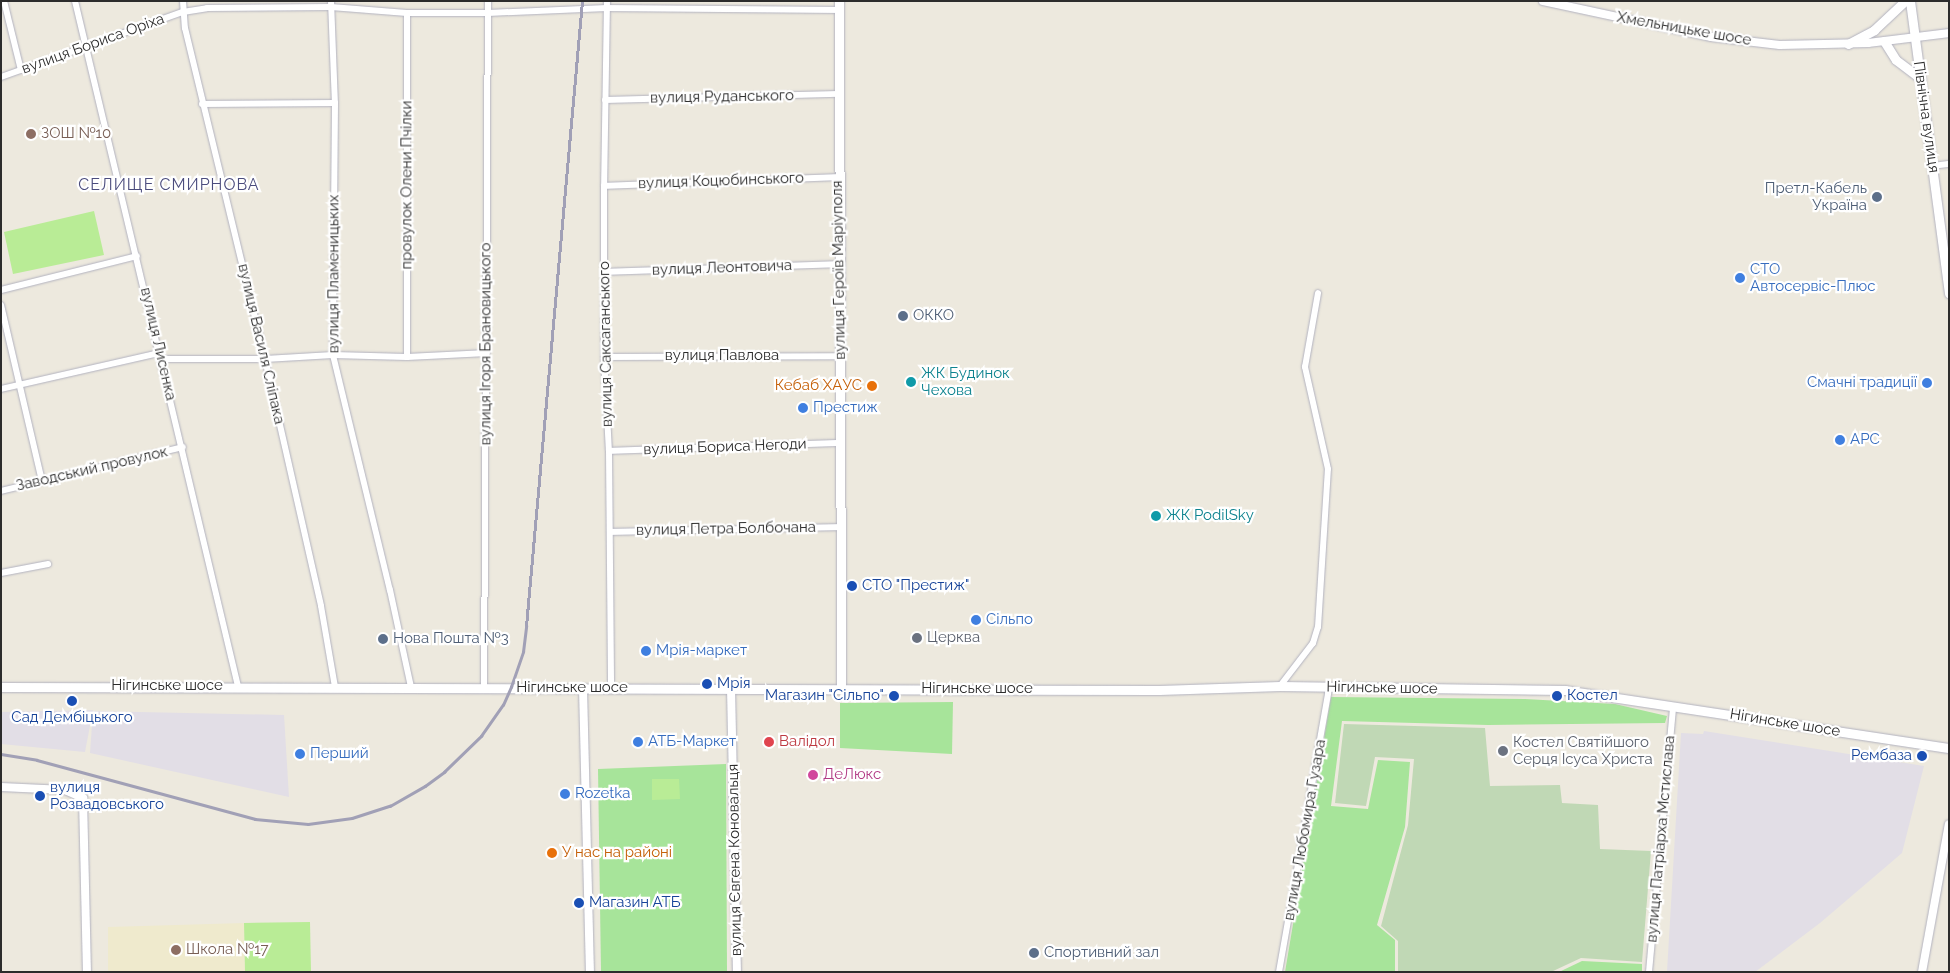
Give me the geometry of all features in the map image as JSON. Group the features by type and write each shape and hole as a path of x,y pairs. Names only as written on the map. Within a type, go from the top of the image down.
{"main road":[{"path":"1848,44 1874,30 1905,1"},
{"name":"Північна вулиця","path":"1910,1 1949,293"},
{"name":"вулиця Героїв Маріуполя","path":"839,5 838,177 841,688"},
{"path":"1884,41 1896,60 1921,79"},
{"name":"Нігинське шосе","path":"3,688 238,686 1159,690 1280,686 1565,690 1949,748"}],"street":[{"path":"4,1 21,70"},
{"name":"вулиця Лисенка","path":"75,1 183,447 238,686"},
{"name":"вулиця Василя Сліпака","path":"183,1 183,12 202,104 265,359 321,606 336,687"},
{"name":"вулиця Ігоря Брановицького","path":"484,688 488,1"},
{"name":"Хмельницьке шосе","path":"1543,1 1711,37 1780,45 1848,44 1949,33"},
{"name":"вулиця Бориса Оріха","path":"1,77 183,12 208,8 331,4 406,13 488,13 607,5"},
{"name":"вулиця Пламеницьких","path":"331,4 335,103 333,356 390,590 411,687"},
{"path":"607,5 839,5"},
{"name":"вулиця Саксаганського","path":"607,5 604,356 609,451 611,688"},
{"name":"провулок Олени Пчілки","path":"406,13 407,357"},
{"name":"вулиця Руданського","path":"605,100 838,94"},
{"path":"202,104 335,103"},
{"path":"1932,166 1949,164"},
{"name":"вулиця Коцюбинського","path":"604,186 838,177"},
{"path":"1,290 137,256"},
{"name":"вулиця Леонтовича","path":"604,272 840,264"},
{"path":"1280,686 1313,642 1318,627 1328,469 1305,367 1318,293"},
{"path":"1,305 42,481"},
{"path":"1,389 160,356 265,359 333,356 407,357 487,353"},
{"name":"вулиця Павлова","path":"604,356 840,356"},
{"name":"вулиця Бориса Негоди","path":"609,451 841,443"},
{"name":"Заводський провулок","path":"1,490 183,447"},
{"name":"вулиця Петра Болбочана","path":"610,532 841,527"},
{"path":"1,573 48,564"},
{"name":"вулиця Любомира Гузара","path":"1280,972 1329,687"},
{"path":"584,688 590,972"},
{"name":"вулиця Євгена Коновальця","path":"731,688 737,972"},
{"name":"вулиця Патріарха Мстислава","path":"1649,972 1673,706"},
{"path":"1,787 66,790 83,798 87,972"},
{"path":"1922,972 1949,824"}],"shaded area":[{"path":"93,710 85,752 1,744 1,712"},
{"path":"93,711 284,715 289,797 90,753"},
{"path":"1704,731 1924,766 1902,853 1820,923 1755,972 1667,972 1681,733 1703,734"},
{"name":"Школа №17","path":"244,923 245,972 108,972 108,927"}],"green space":[{"path":"94,211 104,255 13,274 4,232"},
{"path":"1331,697 1525,699 1615,704 1667,716 1665,723 1488,725 1342,721 1331,806 1368,809 1378,760 1410,762 1405,827 1377,925 1395,940 1395,972 1285,972"},
{"path":"953,702 952,754 840,748 840,703"},
{"path":"1344,724 1485,728 1490,786 1560,785 1562,803 1598,805 1600,849 1651,851 1642,962 1581,958 1551,972 1398,972 1398,941 1381,926 1408,825 1414,759 1375,757 1366,806 1335,803"},
{"path":"726,764 727,972 601,972 598,769"},
{"path":"652,779 679,779 680,799 652,800"},
{"path":"310,922 311,972 245,972 244,923"},
{"path":"1582,961 1642,964 1642,972 1559,972"}],"railway":[{"path":"1,754 37,760 255,819 308,824 352,818 390,806 425,786 444,772 481,736 503,705 523,652 582,1"}],"place":[{"name":"ЗОШ №10","path":"31,134"},
{"name":"Претл-Кабель Україна","path":"1877,197"},
{"name":"СТО Автосервіс-Плюс","path":"1740,278"},
{"name":"ОККО","path":"903,316"},
{"name":"ЖК Будинок Чехова","path":"911,382"},
{"name":"Смачні традиції","path":"1927,383"},
{"name":"Кебаб ХАУС","path":"872,386"},
{"name":"Престиж","path":"803,408"},
{"name":"АРС","path":"1840,440"},
{"name":"ЖК PodilSky","path":"1156,516"},
{"name":"СТО \"Престиж\"","path":"852,586"},
{"name":"Сільпо","path":"976,620"},
{"name":"Церква","path":"917,638"},
{"name":"Нова Пошта №3","path":"383,639"},
{"name":"Мрія-маркет","path":"646,651"},
{"name":"Мрія","path":"707,684"},
{"name":"Магазин \"Сільпо\"","path":"894,696"},
{"name":"Костел","path":"1557,696"},
{"name":"Сад Дембіцького","path":"72,701"},
{"name":"АТБ-Маркет","path":"638,742"},
{"name":"Валідол","path":"769,742"},
{"name":"Костел Святійшого Серця Ісуса Христа","path":"1503,751"},
{"name":"Перший","path":"300,754"},
{"name":"Рембаза","path":"1922,756"},
{"name":"ДеЛюкс","path":"813,775"},
{"name":"Rozetka","path":"565,794"},
{"name":"вулиця Розвадовського","path":"40,796"},
{"name":"У нас на районі","path":"552,853"},
{"name":"Магазин АТБ","path":"579,903"},
{"name":"Школа №17","path":"176,950"},
{"name":"Спортивний зал","path":"1034,953"}],"district":[{"name":"СЕЛИЩЕ СМИРНОВА","path":"169,185"}]}
